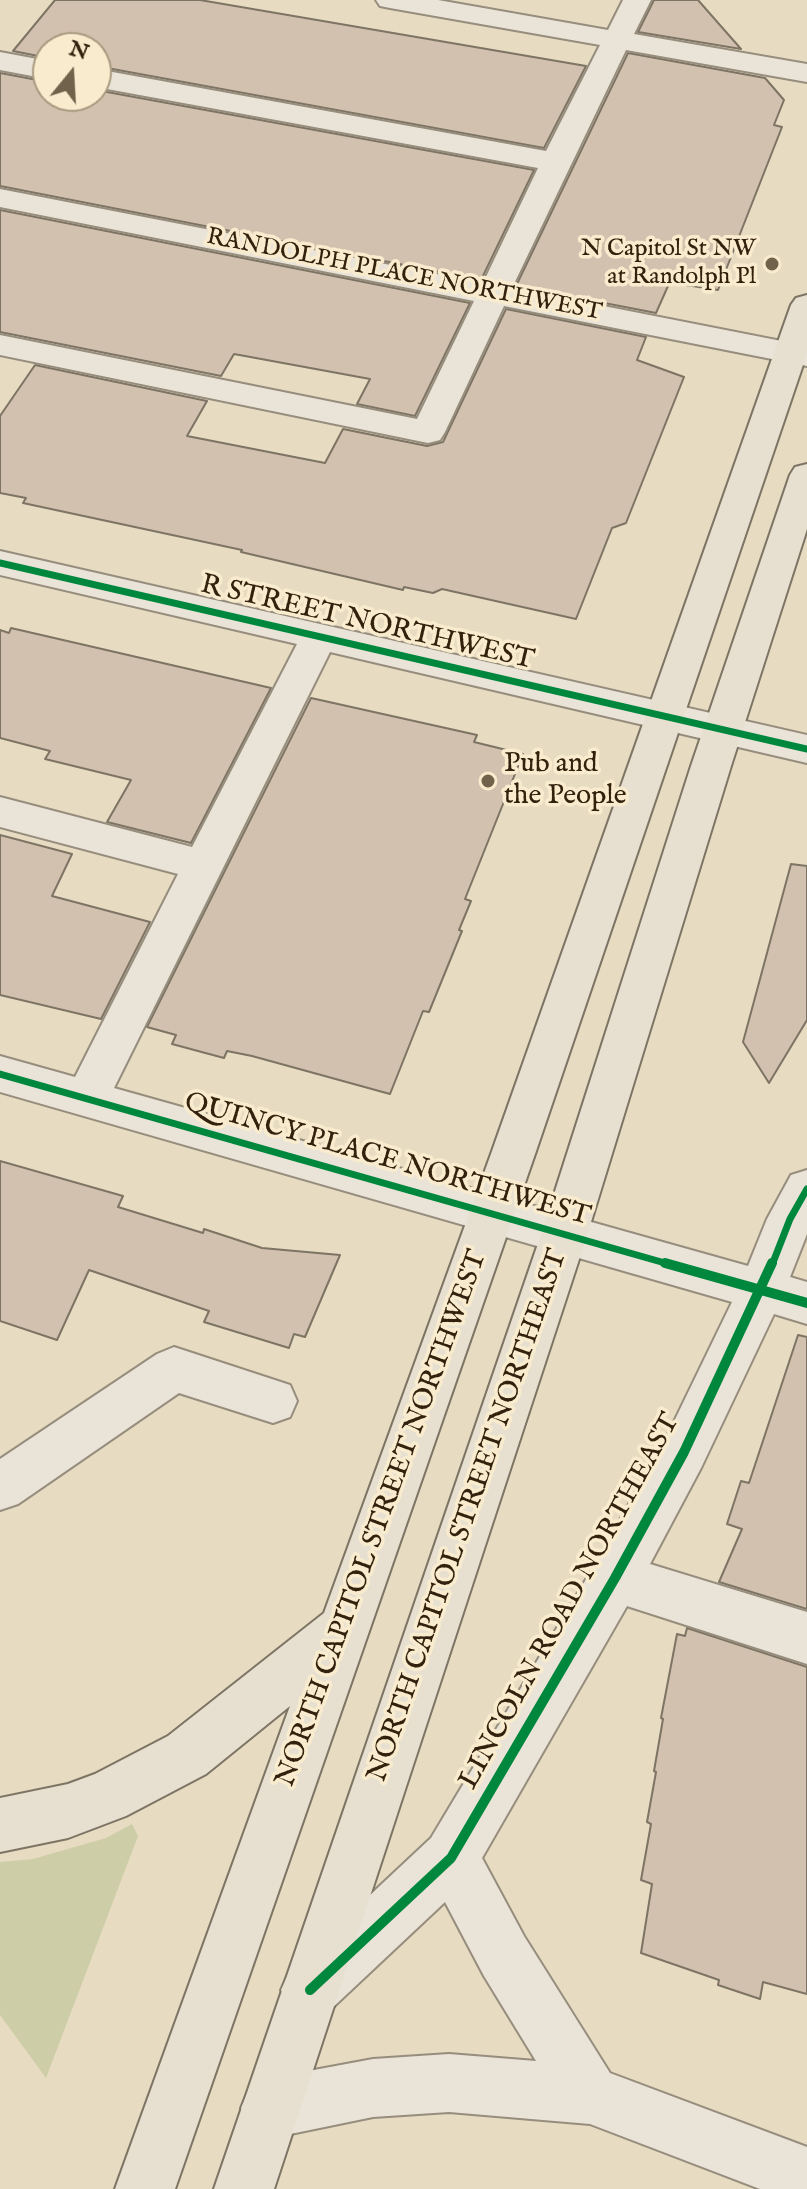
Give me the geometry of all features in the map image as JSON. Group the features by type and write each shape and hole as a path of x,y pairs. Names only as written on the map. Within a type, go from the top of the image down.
{"main road":[{"name":"NORTH CAPITOL STREET NORTHWEST","path":"145,2189 664,717 799,354 807,305"},
{"name":"NORTH CAPITOL STREET NORTHEAST","path":"244,2189 564,1235 807,475"},
{"path":"0,1825 68,1811 107,1797 187,1755 344,1630"}],"street":[{"path":"390,0 807,73"},
{"path":"0,345 428,432 637,0"},
{"path":"0,61 32,67"},
{"path":"112,81 556,162"},
{"name":"RANDOLPH PLACE NORTHWEST","path":"0,198 799,354"},
{"name":"R STREET NORTHWEST","path":"0,563 807,749"},
{"path":"87,1098 319,637"},
{"path":"0,812 203,865"},
{"name":"QUINCY PLACE NORTHWEST","path":"0,1074 784,1297"},
{"name":"LINCOLN ROAD NORTHEAST","path":"310,1990 451,1858 615,1578 684,1452 784,1297 790,1219 807,1189"},
{"path":"0,1487 174,1369 273,1401"},
{"path":"615,1578 807,1638"},
{"path":"451,1858 504,1956 590,2095"},
{"path":"271,2108 373,2088 449,2083 590,2095 807,2177"}],"green space":[{"path":"132,1824 138,1836 46,2078 0,2015 0,1862 33,1859 106,1838"}],"building":[{"path":"55,0 200,0 586,66 544,148 112,69 112,32 32,32 32,55 13,51"},
{"path":"654,0 698,0 741,49 638,32"},
{"path":"628,53 765,78 784,100 774,125 782,127 718,290 673,283 668,286 656,313 516,286"},
{"path":"0,73 32,79 32,112 112,112 112,93 534,170 481,280 0,186"},
{"path":"0,210 470,303 415,416 357,404 370,379 234,354 221,376 0,332"},
{"path":"506,309 646,337 637,360 684,377 626,523 612,528 576,619 442,589 433,593 404,587 403,590 242,550 23,503 26,498 0,493 0,416 35,365 207,401 187,436 325,463 343,429 427,446 443,442"},
{"path":"11,628 271,688 191,843 107,822 131,780 45,759 50,751 0,738 0,630 9,633"},
{"path":"311,698 477,735 474,742 523,754 465,899 471,901 459,930 462,931 429,1012 423,1011 390,1094 252,1056 227,1051 224,1058 172,1044 176,1035 147,1027"},
{"path":"0,835 72,854 52,896 150,922 101,1019 0,995"},
{"path":"791,864 807,866 807,1020 769,1083 743,1042"},
{"path":"0,1161 123,1196 118,1207 203,1233 204,1229 262,1248 340,1255 305,1337 294,1334 289,1348 204,1322 209,1311 89,1270 57,1340 0,1321"},
{"path":"798,1335 807,1337 807,1609 719,1582 742,1529 727,1524 741,1481 749,1483"},
{"path":"687,1628 807,1667 807,1994 763,1982 760,1999 718,1985 719,1980 641,1953 652,1884 641,1880 651,1824 647,1822 661,1718 677,1634 685,1636"}],"cycle path":[{"path":"0,563 807,749"},
{"path":"0,1074 807,1303"},
{"path":"310,1990 451,1858 615,1578 684,1452 761,1291 790,1219 807,1189"}],"place":[{"name":"N Capitol St NW at Randolph Pl","path":"772,264"},
{"name":"Pub and the People","path":"488,781"}]}
